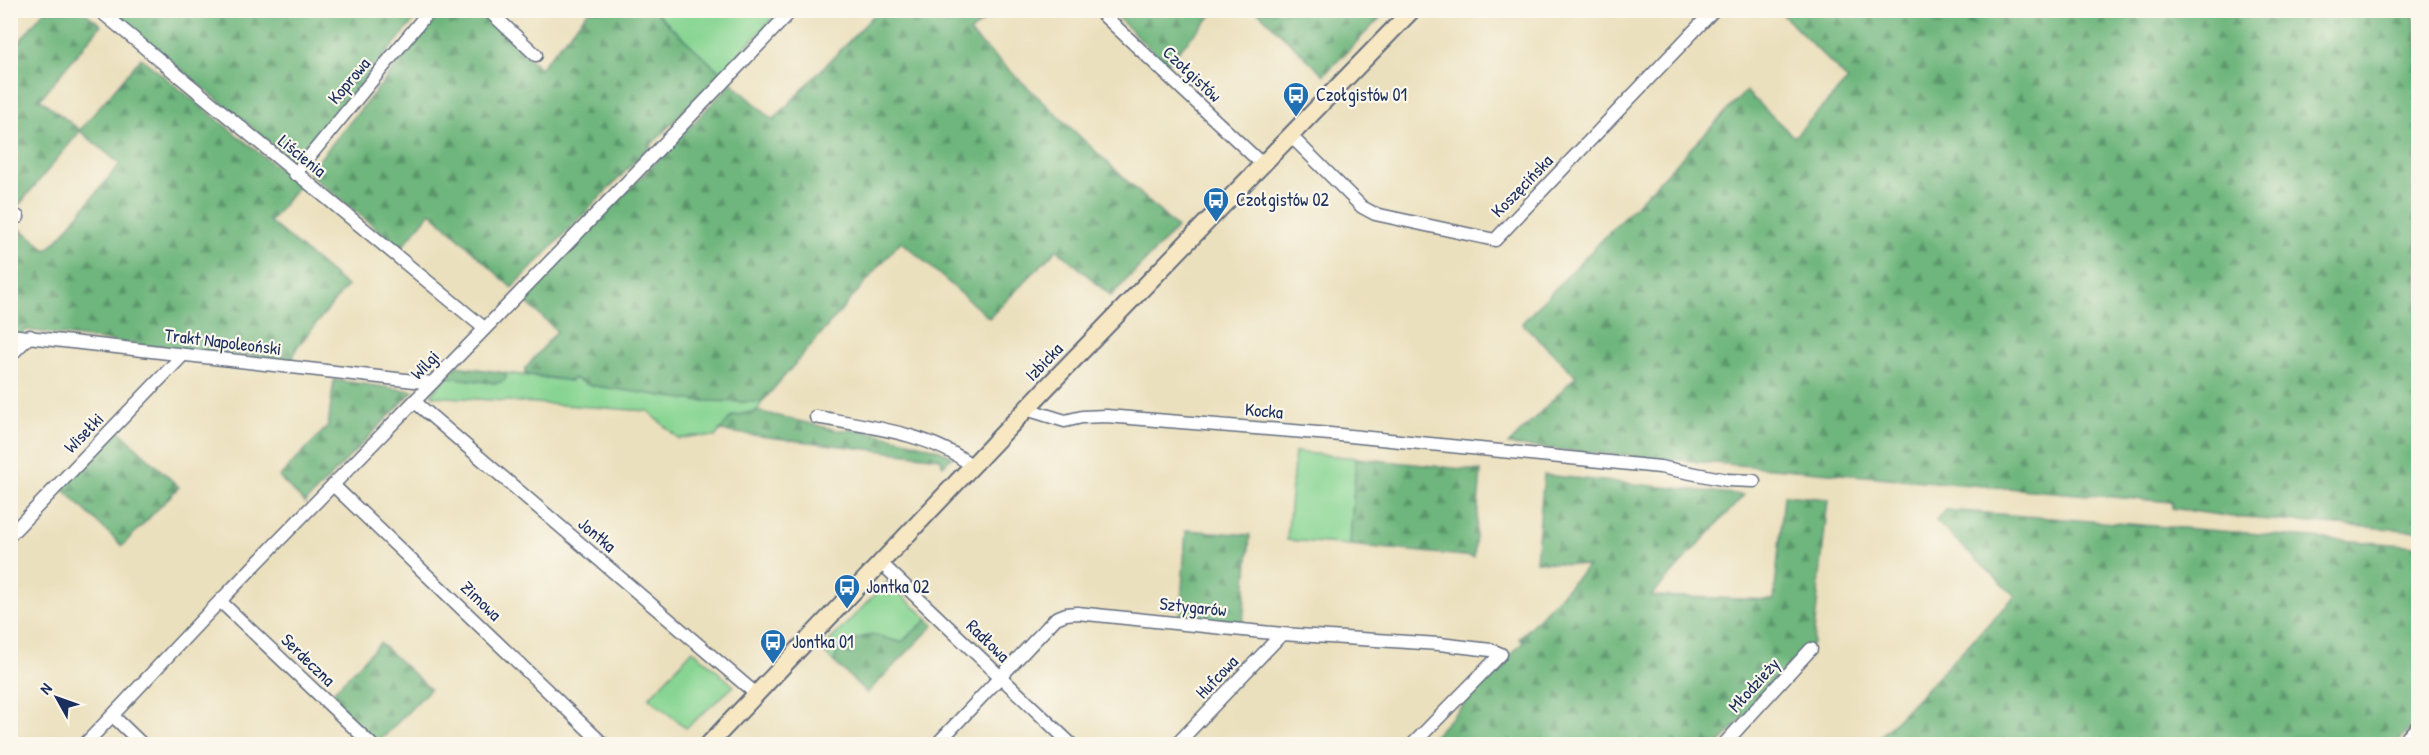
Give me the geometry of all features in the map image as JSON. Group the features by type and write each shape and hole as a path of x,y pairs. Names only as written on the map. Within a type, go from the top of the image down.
{"street":[{"name":"Liścienia","path":"99,10 484,328"},
{"name":"Koprowa","path":"295,174 430,10"},
{"path":"488,10 536,55"},
{"name":"Wilgi","path":"85,744 220,601 415,402 484,328 604,208 792,10"},
{"name":"Czołgistów","path":"1098,10 1262,164"},
{"name":"Izbicka","path":"709,744 1026,409 1412,10"},
{"name":"Koszęcińska","path":"1290,135 1362,207 1375,214 1495,240 1714,10"},
{"name":"Trakt Napoleoński","path":"10,335 432,383"},
{"path":"10,356 30,336"},
{"name":"Wisełki","path":"10,535 183,355"},
{"name":"Jontka","path":"415,402 756,694"},
{"name":"Kocka","path":"1026,409 1065,422 1082,417 1106,416 1330,434 1501,453 1660,467 1727,480 1754,481"},
{"path":"816,417 878,429 927,442 961,457 972,466"},
{"name":"Zimowa","path":"333,485 603,744"},
{"name":"Radłowa","path":"881,563 1071,744"},
{"name":"Serdeczna","path":"220,601 371,744"},
{"name":"Sztygarów","path":"936,744 1056,618 1077,613 1282,634 1439,644 1491,650 1500,654 1413,744"},
{"name":"Hufcowa","path":"1177,744 1282,634"},
{"name":"Młodzieży","path":"1724,744 1811,649"},
{"path":"113,716 142,744"},
{"path":"2401,744 2418,726"}],"green space":[{"path":"1114,10 1216,11 1166,64 1112,12"},
{"path":"44,11 83,11 101,25 40,99 80,130 141,58 299,185 270,222 347,286 297,347 293,359 186,351 26,330 11,346 11,221 47,250 120,164 80,131 19,205 11,199 11,52"},
{"path":"110,11 422,11 295,163"},
{"path":"442,11 479,11 540,68 589,11 654,11 721,73 512,288 431,212 401,248 308,173"},
{"path":"654,11 780,11 721,73"},
{"path":"878,11 994,11 970,33 1177,228 1111,296 1057,249 989,318 901,241 762,402 697,401 589,385 574,378 571,381 525,374 525,369 557,331 523,299 732,83 773,120"},
{"path":"1257,11 1387,11 1324,75"},
{"path":"1779,11 2413,11 2418,41 2418,531 2232,517 2172,508 2172,502 1508,445 1576,376 1522,323 1746,91 1794,137 1848,80"},
{"path":"457,366 505,373 506,378 502,382 495,383 447,377"},
{"path":"505,373 570,381 573,378 589,385 697,401 762,402 757,411 732,416 715,437 694,436 679,439 648,411 433,396 432,393 447,377 495,383 506,378"},
{"path":"334,380 413,391 305,503 279,477 328,426"},
{"path":"757,411 836,430 859,430 908,441 940,450 952,457 943,466 940,458 719,431 732,416"},
{"path":"118,430 179,487 122,546 62,488"},
{"path":"1295,452 1356,458 1350,545 1287,540"},
{"path":"1356,458 1481,471 1474,557 1350,545"},
{"path":"1544,475 1744,495 1651,596 1774,600 1784,495 1828,499 1813,643 1719,744 1426,744 1524,641 1519,639 1588,566 1536,561"},
{"path":"1946,510 2418,546 2418,721 2396,744 1873,744 2015,596 1936,521"},
{"path":"1186,530 1250,535 1243,623 1180,617"},
{"path":"887,582 928,619 902,642 873,635 840,645 834,662 821,650"},
{"path":"928,619 934,625 867,693 834,662 840,646 873,635 901,642"},
{"path":"380,643 430,689 378,743 329,696"},
{"path":"693,650 734,686 686,728 649,698"}],"place":[{"name":"Czołgistów 01","path":"1296,118"},
{"name":"Czołgistów 02","path":"1216,223"},
{"name":"Jontka 02","path":"847,610"},
{"name":"Jontka 01","path":"773,665"}]}
